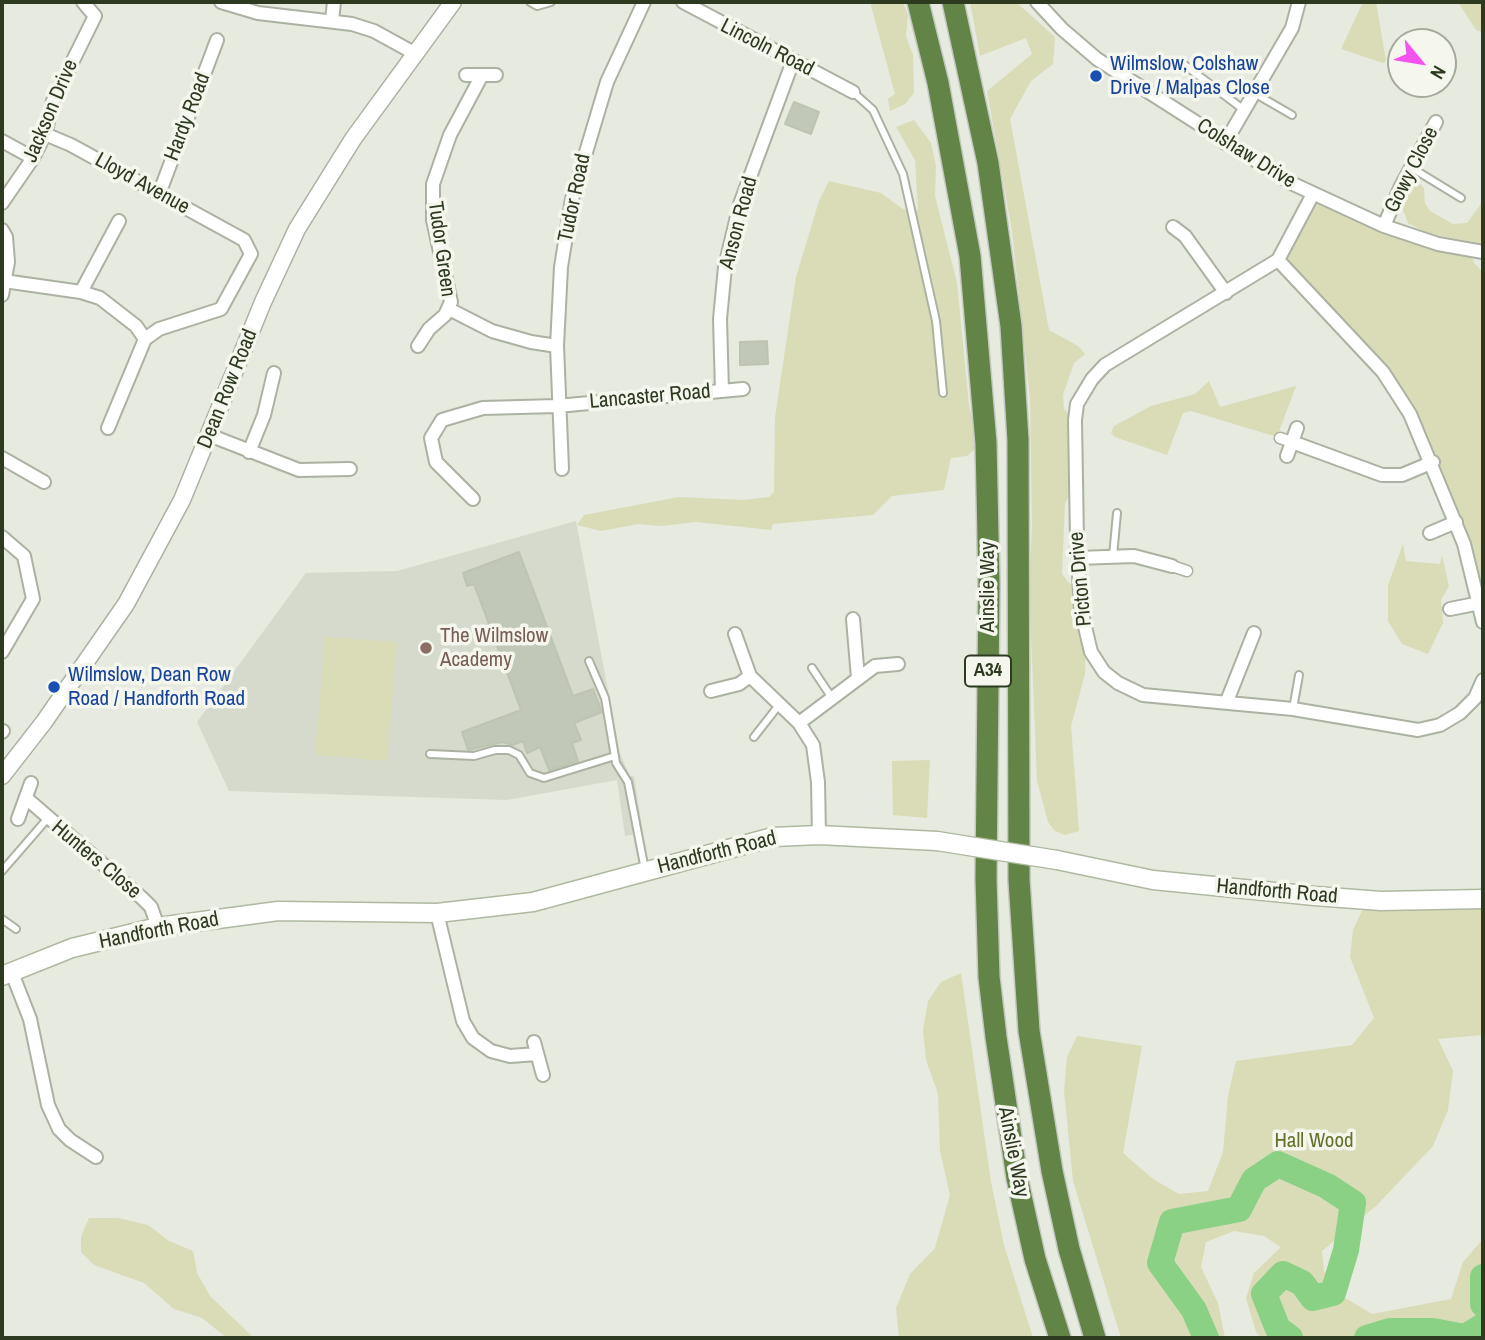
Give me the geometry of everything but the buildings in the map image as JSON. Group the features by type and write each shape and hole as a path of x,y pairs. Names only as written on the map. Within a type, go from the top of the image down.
{"highway":[{"name":"Ainslie Way","path":"918,2 938,83 970,256 986,443 989,584 986,879 992,1001 1017,1178 1035,1259 1060,1338"},
{"name":"Ainslie Way","path":"953,2 988,163 1011,326 1018,440 1019,880 1029,1031 1052,1171 1069,1248 1096,1338"}],"main road":[{"name":"Handforth Road","path":"7,974 72,948 158,927 278,911 437,913 533,902 773,837 819,835 937,841 1057,860 1153,880 1315,896 1381,901 1483,899"}],"street":[{"name":"Jackson Drive","path":"2,203 33,158 45,134 53,101 94,16 83,2"},
{"path":"221,2 258,13 332,21 374,31 414,53"},
{"path":"332,21 334,2"},
{"name":"Dean Row Road","path":"2,776 44,722 126,604 182,500 263,302 323,183 453,2"},
{"name":"Tudor Road","path":"562,469 557,345 561,267 572,199 607,82 644,2"},
{"name":"Lincoln Road","path":"683,2 853,92"},
{"name":"Colshaw Drive","path":"1037,2 1062,29 1097,59 1313,194 1384,226 1438,244 1483,253"},
{"path":"1226,142 1292,28 1298,2"},
{"name":"Hardy Road","path":"159,194 217,40"},
{"name":"Anson Road","path":"722,391 720,319 724,267 740,204 793,61"},
{"path":"466,75 496,75"},
{"name":"Tudor Green","path":"418,346 449,309 451,293 433,220 433,184 450,135 482,75"},
{"name":"Gowy Close","path":"1384,226 1410,167 1439,118"},
{"name":"Lloyd Avenue","path":"45,134 71,145 238,236 244,240 251,254 220,309 159,329 145,339"},
{"path":"2,141 33,158"},
{"name":"Picton Drive","path":"1313,194 1278,260 1105,365 1084,393 1074,419 1078,558 1086,638 1091,652 1104,672 1128,690 1143,695 1293,709 1418,730 1440,725 1460,713 1475,698 1483,680"},
{"path":"80,292 119,221"},
{"path":"1173,227 1185,236 1226,293"},
{"path":"2,230 6,237 8,262 2,295"},
{"path":"1278,260 1383,372 1410,414 1433,462 1456,522 1483,622"},
{"path":"4,281 80,292 100,298 118,311 145,339 108,428"},
{"name":"Tudor Green","path":"449,309 492,331 531,342 557,345"},
{"path":"249,452 264,415 274,373"},
{"name":"Lancaster Road","path":"558,406 743,389"},
{"path":"473,499 436,462 430,438 442,420 483,408 558,406"},
{"path":"1287,456 1286,440 1297,428"},
{"path":"209,435 299,470 350,468"},
{"path":"1286,440 1382,475 1402,475 1433,462"},
{"path":"2,458 44,482"},
{"path":"1430,533 1456,522"},
{"path":"2,537 24,556 33,599 21,624 2,652"},
{"path":"1078,558 1146,558 1187,571"},
{"path":"1448,610 1480,603"},
{"path":"853,619 858,678"},
{"path":"1227,701 1256,628"},
{"path":"735,634 750,676 799,723 813,744 817,761 819,835"},
{"path":"799,723 875,666 898,664"},
{"path":"711,691 739,684 750,676"},
{"path":"18,819 32,782"},
{"name":"Hunters Close","path":"26,799 142,898 151,907 158,927"},
{"path":"437,913 463,1021 473,1038 491,1051 510,1056 536,1048 543,1075"},
{"path":"7,974 30,1019 48,1105 59,1129 69,1140 96,1157"}],"lane":[{"path":"530,2 537,6 551,2"},
{"path":"1182,63 1244,110"},
{"path":"853,92 873,110 903,174 936,321 943,393"},
{"path":"1254,93 1292,115"},
{"path":"1410,167 1461,198"},
{"path":"1113,556 1117,513"},
{"path":"589,661 606,698 615,755 628,782 645,871"},
{"path":"812,668 832,698"},
{"path":"1293,709 1299,675"},
{"path":"754,737 779,705"},
{"path":"430,754 474,756 495,750 509,750 519,755 530,773 544,778 615,755"},
{"path":"2,872 48,818"},
{"path":"2,919 16,929"}],"shaded area":[{"name":"The Wilmslow Academy","path":"576,521 620,754 630,776 634,776 643,833 625,836 617,780 507,800 229,791 197,722 306,573 397,571"}],"green space":[{"path":"870,2 903,2 908,15 906,36 913,55 914,93 905,104 890,111 888,99 895,94"},
{"path":"970,2 1016,2 1055,37 1053,64 1031,81 1010,119 1049,330 1078,346 1085,354 1074,363 1063,395 1064,409 1075,420 1076,485 1065,503 1062,574 1069,583 1080,588 1086,638 1085,674 1071,726 1079,831 1065,835 1055,831 1048,822 1037,781 1029,586 1032,528 1030,399 1012,231 987,91 1032,54 1026,38 980,56"},
{"path":"1363,2 1376,2 1386,61 1383,63 1341,49"},
{"path":"1458,2 1483,2 1483,32 1476,30"},
{"path":"914,120 931,143 936,166 935,196 957,283 969,405 977,441 976,448 967,456 951,458 944,490 892,496 873,515 773,524 771,530 696,522 661,526 638,524 601,531 577,525 584,515 679,497 742,500 769,497 774,492 775,417 796,277 819,201 829,181 881,193 903,209 918,210 915,160 896,127"},
{"path":"1419,183 1424,188 1425,203 1430,211 1453,224 1467,223 1483,201 1483,244 1427,233 1408,223 1402,208 1403,198 1409,187"},
{"path":"1313,194 1470,250 1474,263 1483,272 1483,622 1473,572 1393,387 1278,260"},
{"path":"1209,381 1220,407 1296,386 1277,437 1191,411 1183,413 1167,455 1115,437 1111,433 1114,426 1151,406 1195,394"},
{"path":"1403,544 1406,561 1440,564 1442,555 1449,586 1441,600 1443,623 1428,654 1402,644 1388,621 1388,585"},
{"path":"325,637 397,642 387,761 315,755"},
{"path":"930,760 927,818 893,815 892,761"},
{"name":"Hall Wood","path":"1483,899 1482,1035 1438,1039 1453,1071 1448,1110 1433,1146 1376,1206 1322,1251 1324,1271 1342,1296 1372,1314 1451,1299 1463,1262 1483,1239 1483,1338 1262,1338 1256,1332 1246,1298 1254,1273 1281,1247 1264,1236 1234,1231 1206,1242 1201,1267 1218,1303 1225,1338 1121,1338 1073,1181 1064,1091 1067,1057 1077,1036 1142,1046 1123,1153 1153,1179 1179,1194 1208,1191 1223,1152 1228,1096 1236,1061 1352,1045 1374,1018 1350,957 1353,930 1367,900"},
{"path":"961,973 991,1182 1004,1245 1033,1338 899,1338 896,1308 910,1274 935,1248 950,1195 940,1151 938,1094 926,1060 923,1030 928,1001 941,982"},
{"path":"89,1218 118,1218 148,1225 169,1241 193,1251 197,1273 210,1296 254,1338 227,1338 202,1318 174,1309 144,1283 94,1265 81,1252 81,1237"}],"waterway":[{"path":"1206,1338 1194,1310 1160,1263 1172,1222 1239,1209 1254,1180 1278,1164 1327,1186 1353,1203 1346,1250 1333,1293 1313,1298 1302,1283 1283,1274 1264,1294 1278,1329 1290,1338"},
{"path":"1483,1277 1483,1304"},
{"path":"1367,1338 1390,1331 1433,1331 1465,1337 1483,1326"}],"place":[{"name":"Wilmslow, Colshaw Drive / Malpas Close","path":"1096,76"},
{"name":"The Wilmslow Academy","path":"426,648"},
{"name":"Wilmslow, Dean Row Road / Handforth Road","path":"54,687"}]}
